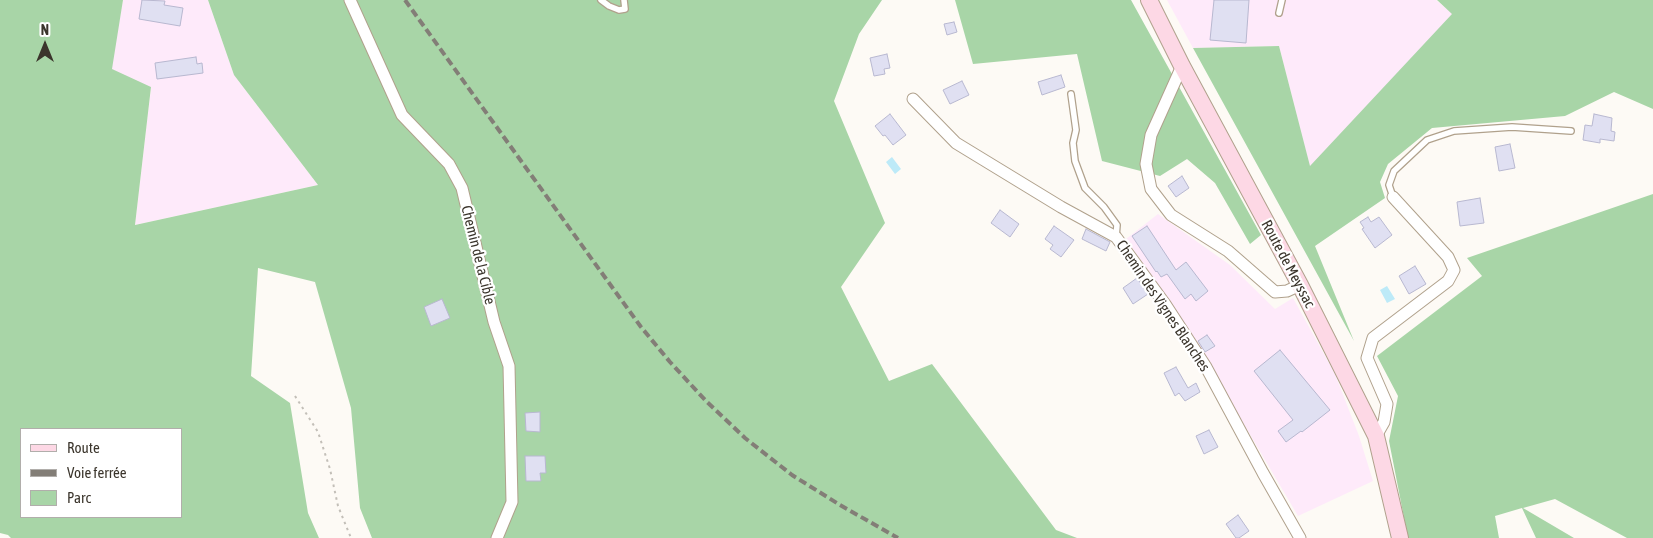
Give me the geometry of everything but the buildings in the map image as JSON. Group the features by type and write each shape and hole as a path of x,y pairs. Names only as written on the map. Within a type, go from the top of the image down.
{"main road":[{"name":"Route de Meyssac","path":"1149,0 1182,66 1300,285 1376,436 1400,538"}],"street":[{"name":"Chemin de la Cible","path":"350,0 402,115 449,164 462,188 494,322 509,366 512,502 497,538"},
{"path":"1182,66 1151,135 1146,164 1151,189 1171,215 1228,252 1275,292 1287,291 1300,285"},
{"name":"Chemin des Vignes Blanches","path":"914,99 956,143 1061,207 1116,237 1165,304 1206,367 1300,538"},
{"path":"1376,436 1384,422 1387,404 1367,358 1373,338 1448,281 1454,270 1448,257 1393,197"}],"lane":[{"path":"601,0 619,10 625,9 624,0"},
{"path":"1279,13 1282,0"},
{"path":"1071,94 1076,130 1073,143 1075,161 1085,188 1104,206 1117,225 1116,237"},
{"path":"1393,197 1389,185 1394,171 1427,140 1454,131 1512,127 1571,131"}],"path":[{"path":"295,396 318,432 330,469 338,506 351,538"}],"shaded area":[{"path":"123,0 208,0 234,75 318,185 135,225 151,88 111,69"},
{"path":"1167,0 1436,0 1453,14 1310,167 1279,46 1193,48"},
{"path":"1158,214 1230,265 1275,309 1293,298 1335,374 1359,436 1373,481 1298,516 1183,321 1126,239"}],"green space":[{"path":"0,0 123,0 112,69 151,87 135,225 318,185 234,75 208,0 882,0 859,34 834,101 885,223 841,287 889,381 932,364 1056,530 1077,538 372,538 360,508 351,408 315,282 258,268 251,376 290,403 308,513 319,538 11,538 0,533"},
{"path":"955,0 1131,0 1261,235 1250,244 1215,183 1187,159 1160,176 1102,161 1077,54 973,64"},
{"path":"1437,0 1653,0 1653,109 1614,92 1565,116 1432,128 1388,164 1380,182 1385,198 1315,246 1354,341 1193,48 1279,46 1310,166 1452,14"},
{"path":"1653,194 1653,538 1627,538 1555,499 1523,508 1574,538 1536,538 1522,508 1495,516 1499,538 1408,538 1389,441 1398,396 1377,356 1482,276 1467,258"}],"water":[{"path":"892,157 901,169 895,174 886,162"},
{"path":"1387,286 1395,299 1387,303 1380,290"}],"railway":[{"path":"405,0 641,327 670,362 706,401 745,438 792,475 898,538"}]}
